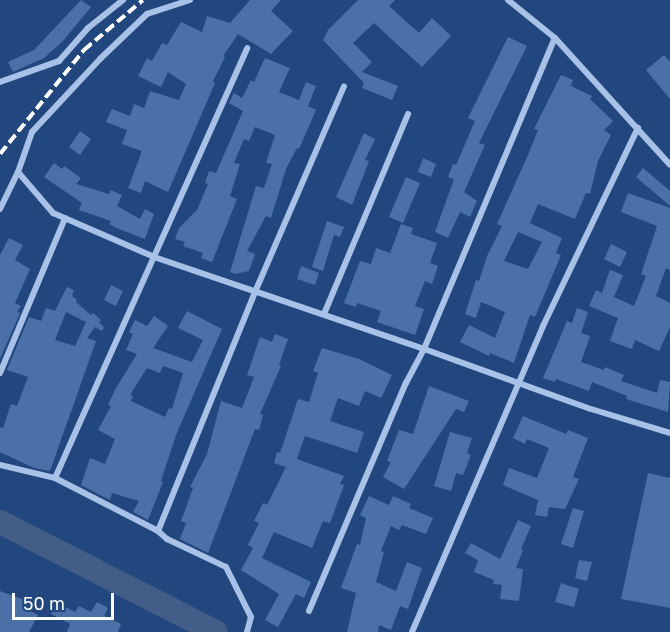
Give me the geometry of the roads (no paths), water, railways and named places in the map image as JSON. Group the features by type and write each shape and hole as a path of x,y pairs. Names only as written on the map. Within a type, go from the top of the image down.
{"street":[{"path":"0,82 58,61 88,28 123,0"},
{"path":"0,208 18,172 32,132 101,58 147,14 190,0"},
{"path":"508,0 555,39 670,165"},
{"path":"309,611 406,383 424,349 555,39"},
{"path":"55,478 247,48"},
{"path":"158,531 255,292 344,86"},
{"path":"324,314 408,114"},
{"path":"412,632 543,327 638,128"},
{"path":"18,172 53,213 154,257 324,314 519,384 670,433"},
{"path":"0,373 65,218"},
{"path":"0,465 11,470 55,478 158,531 166,539 226,567 251,617 248,631"}],"waterway":[{"path":"0,522 216,632"}],"railway":[{"path":"0,154 84,50 143,0"}]}
